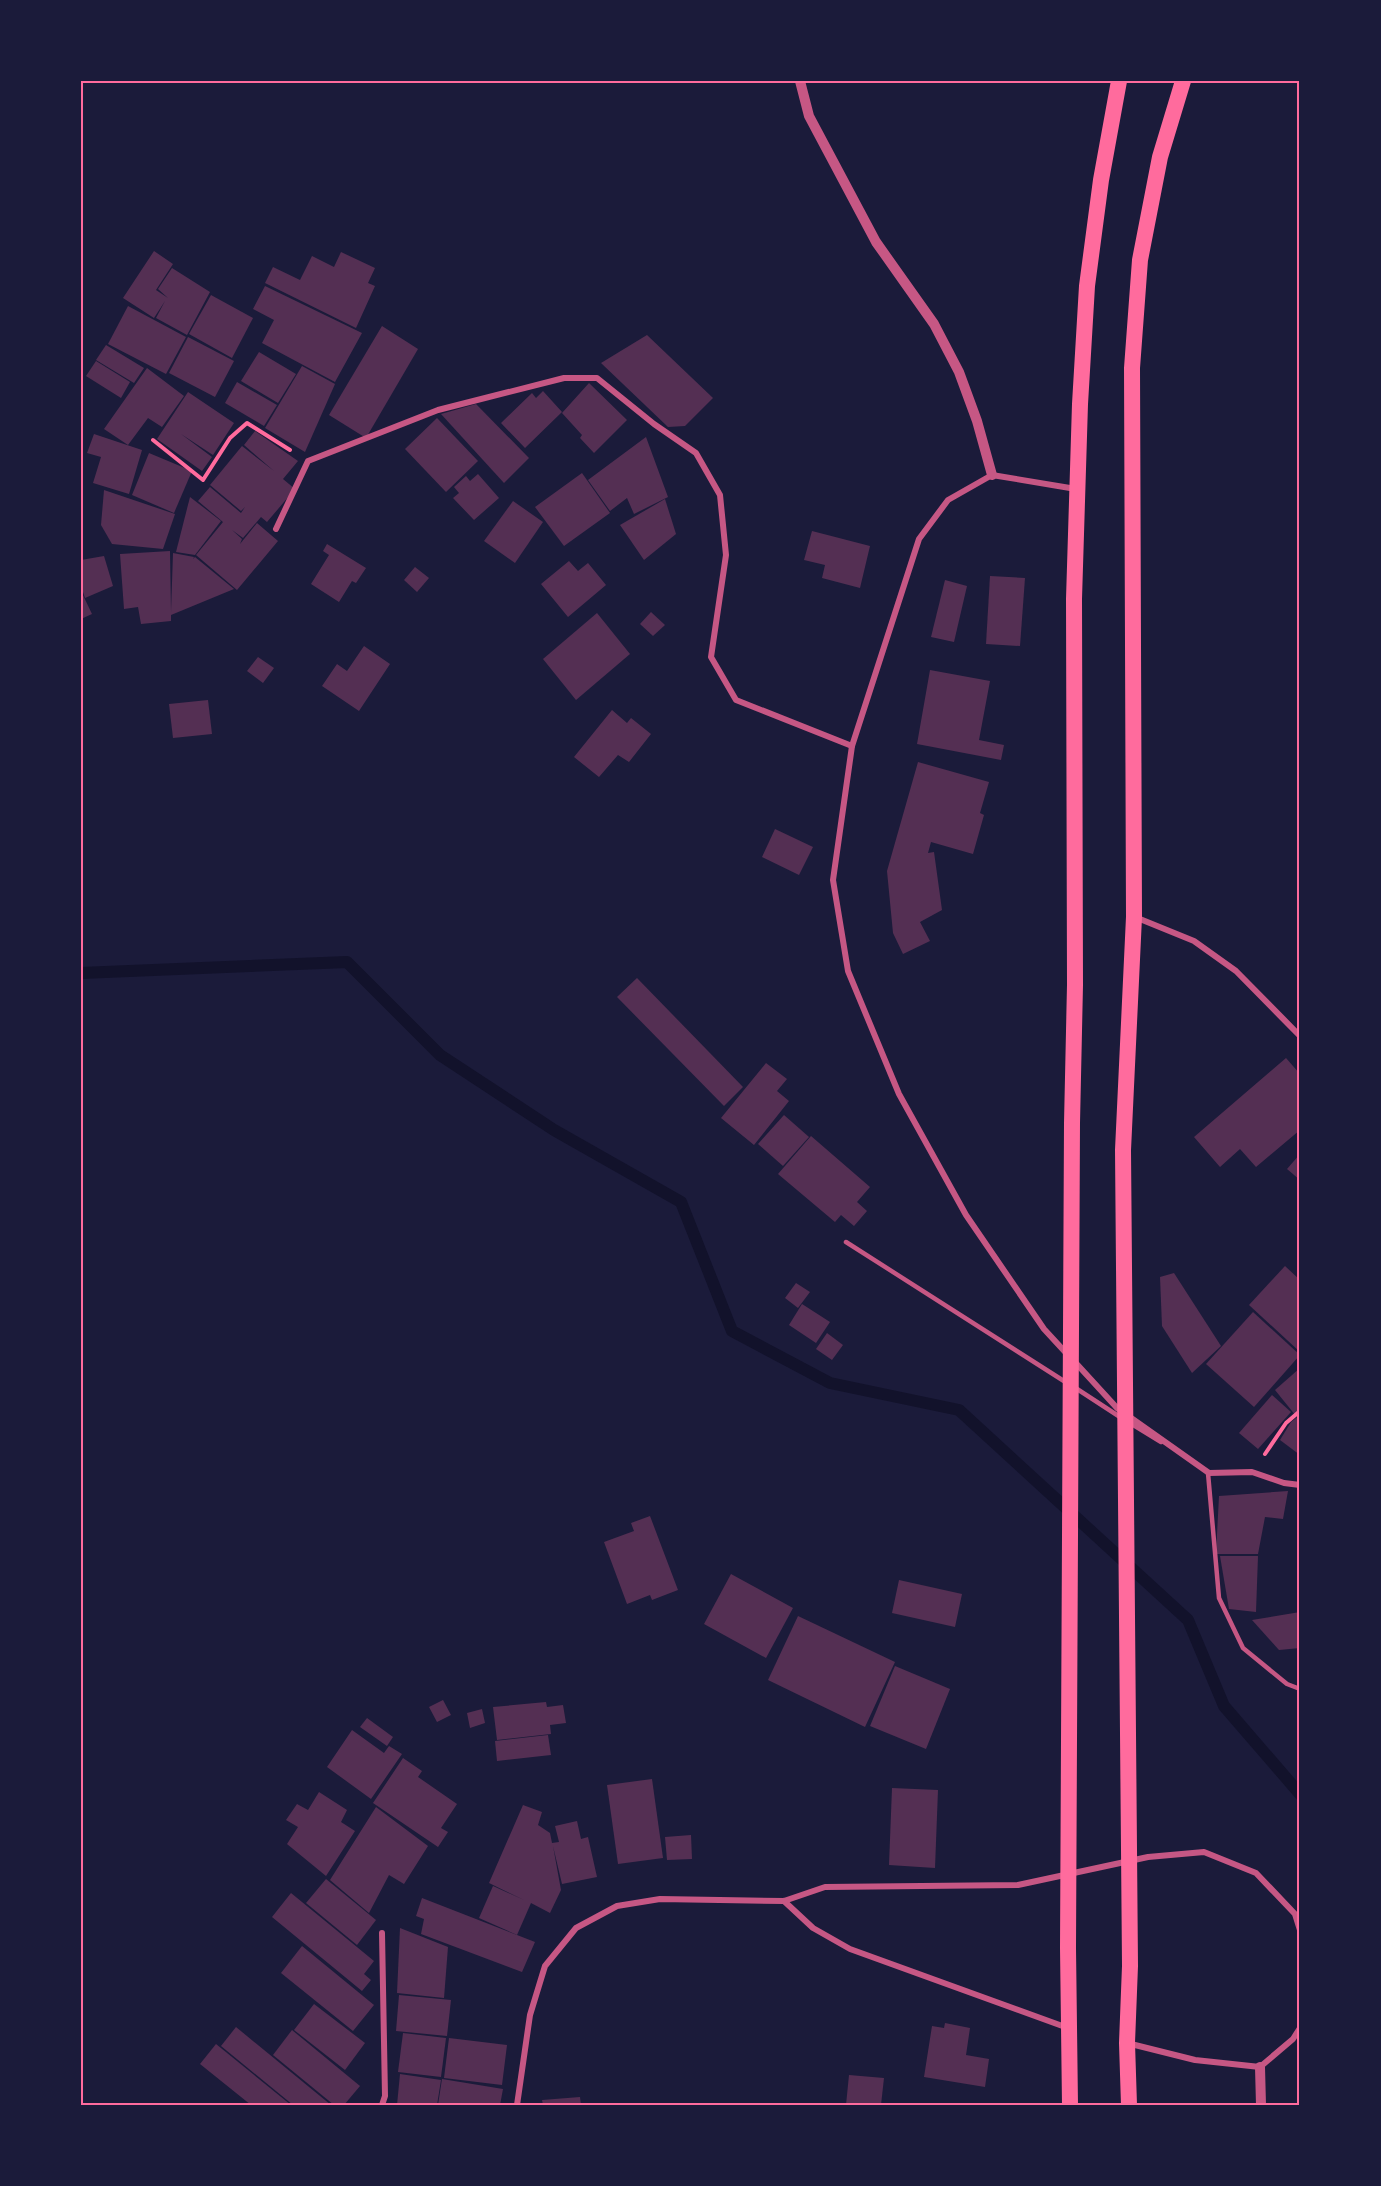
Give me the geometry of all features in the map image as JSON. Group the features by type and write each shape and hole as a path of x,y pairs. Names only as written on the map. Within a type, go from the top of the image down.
{"highway":[{"path":"1070,2105 1068,1948 1071,1123 1075,985 1074,599 1080,404 1088,286 1101,180 1119,81"},
{"path":"1129,2105 1127,2043 1130,1966 1123,1150 1134,917 1132,368 1140,260 1160,157 1183,81"}],"street":[{"path":"800,81 808,116 876,242 934,324 959,372 977,421 992,475"},
{"path":"276,529 308,461 438,410 564,378 597,378 654,424 696,453 720,495 726,555 711,657 736,700 852,746"},
{"path":"1078,489 992,475 948,500 919,539 852,746 833,880 849,971 899,1094 966,1215 1044,1329 1117,1408 1209,1473 1252,1472 1284,1483 1300,1485"},
{"path":"1134,917 1194,941 1236,971 1300,1036"},
{"path":"517,2105 530,2016 545,1966 576,1928 617,1906 660,1899 784,1901 825,1887 1018,1886 1148,1857 1204,1852 1256,1873 1295,1914 1300,1930"},
{"path":"784,1901 813,1928 850,1949 1070,2029"},
{"path":"381,2105 385,2096 382,1933"},
{"path":"1127,2043 1195,2060 1260,2067 1293,2039 1300,2028"},
{"path":"1260,2067 1261,2105"}],"lane":[{"path":"846,1242 1209,1473 1219,1598 1243,1648 1287,1683 1300,1689"}],"path":[{"path":"153,440 203,480 230,438 247,423 308,461"},
{"path":"1252,1472 1286,1423 1300,1411"}],"building":[{"path":"154,251 173,264 156,290 168,298 158,289 172,268 210,292 187,335 156,318 165,301 154,318 123,298"},
{"path":"341,252 375,268 368,283 375,286 356,328 265,283 273,267 300,280 312,256 334,267"},
{"path":"265,286 362,333 335,382 262,343 274,320 253,309"},
{"path":"211,295 253,318 232,358 189,334"},
{"path":"128,306 186,337 166,374 108,344"},
{"path":"382,326 418,349 366,438 329,415"},
{"path":"647,335 713,398 685,426 668,427 601,363"},
{"path":"188,337 234,361 215,397 169,373"},
{"path":"106,345 144,368 134,383 96,360"},
{"path":"259,352 296,374 278,403 241,381"},
{"path":"96,361 130,382 121,398 86,376"},
{"path":"302,366 335,384 305,452 265,428"},
{"path":"147,368 184,396 162,427 148,418 128,445 104,429"},
{"path":"237,382 277,405 264,426 225,403"},
{"path":"589,383 627,420 594,453 580,438 582,435 562,413"},
{"path":"543,391 562,412 525,448 501,423 532,393 536,398"},
{"path":"188,392 234,423 213,455 181,434 212,457 202,471 157,439"},
{"path":"476,404 529,458 504,483 441,414"},
{"path":"437,418 478,461 446,492 405,449"},
{"path":"255,431 298,461 283,479 295,489 267,522 261,517 243,538 232,530 242,539 240,544 257,523 278,541 237,590 196,555 223,522 198,501 210,487 241,513 245,507 241,511 210,485 242,446 274,471 244,445"},
{"path":"94,434 142,450 129,494 93,483 101,457 87,453"},
{"path":"646,437 668,497 634,514 627,498 610,511 588,480"},
{"path":"149,453 192,471 174,513 132,495"},
{"path":"582,473 610,513 564,546 535,507"},
{"path":"478,474 499,498 474,520 453,498 459,493 454,487 466,476 470,481"},
{"path":"104,490 175,514 163,549 112,544 101,525"},
{"path":"190,497 221,521 195,555 176,552"},
{"path":"665,499 676,534 644,560 620,525"},
{"path":"513,501 543,522 515,563 484,541"},
{"path":"812,531 870,546 860,588 822,578 825,565 804,560"},
{"path":"327,544 366,568 356,583 352,581 339,602 311,584 329,555 323,551"},
{"path":"170,551 171,612 173,553 194,557 193,559 195,557 234,589 171,615 171,621 141,624 138,607 124,609 120,554"},
{"path":"104,556 113,586 85,598 81,586 81,560"},
{"path":"569,561 578,571 588,563 606,585 568,617 541,584"},
{"path":"415,567 429,578 417,592 404,580"},
{"path":"990,576 1025,578 1020,646 986,644"},
{"path":"945,580 967,586 954,642 931,637"},
{"path":"81,591 92,614 81,619"},
{"path":"651,612 665,625 653,636 640,624"},
{"path":"597,613 630,654 576,700 543,659"},
{"path":"364,646 390,664 359,711 322,686 337,664 347,671"},
{"path":"258,657 274,668 263,683 247,671"},
{"path":"930,670 990,681 979,740 1004,745 1001,760 917,744"},
{"path":"208,700 212,734 173,738 169,704"},
{"path":"612,710 627,723 631,718 651,734 629,762 618,755 599,777 574,757"},
{"path":"918,762 989,782 980,813 984,815 973,854 931,842 928,853 934,852 942,910 920,922 930,941 903,954 893,933 887,871"},
{"path":"775,829 813,847 799,875 762,857"},
{"path":"637,978 743,1087 724,1106 617,997"},
{"path":"1286,1058 1300,1074 1300,1130 1256,1167 1240,1149 1220,1167 1194,1137"},
{"path":"766,1063 787,1079 777,1091 789,1101 754,1145 721,1118"},
{"path":"784,1115 809,1137 783,1166 758,1144"},
{"path":"811,1136 870,1187 857,1202 867,1211 854,1226 841,1215 835,1222 778,1174"},
{"path":"1300,1154 1300,1180 1287,1169"},
{"path":"1285,1266 1300,1280 1300,1352 1249,1305"},
{"path":"1174,1273 1221,1346 1192,1373 1162,1326 1160,1277"},
{"path":"796,1283 810,1292 798,1308 785,1298"},
{"path":"802,1304 830,1322 816,1343 789,1325"},
{"path":"1253,1312 1300,1355 1254,1407 1206,1364"},
{"path":"827,1333 843,1345 832,1360 816,1349"},
{"path":"1300,1368 1300,1412 1296,1416 1275,1390"},
{"path":"1272,1395 1291,1412 1258,1449 1239,1433"},
{"path":"1300,1415 1300,1455 1280,1440 1291,1422"},
{"path":"1288,1491 1283,1519 1265,1517 1258,1554 1216,1554 1219,1496"},
{"path":"650,1516 678,1590 652,1600 650,1595 627,1604 604,1542 634,1531 631,1523"},
{"path":"1220,1556 1258,1556 1256,1612 1229,1609"},
{"path":"731,1574 793,1608 766,1658 704,1624"},
{"path":"899,1580 962,1594 955,1627 892,1613"},
{"path":"1300,1612 1300,1648 1279,1650 1252,1620"},
{"path":"798,1616 895,1662 865,1727 768,1680"},
{"path":"895,1666 950,1689 926,1749 870,1726"},
{"path":"443,1700 451,1715 437,1722 429,1707"},
{"path":"546,1702 547,1707 563,1705 566,1723 550,1725 551,1734 497,1740 493,1707"},
{"path":"482,1709 485,1723 470,1728 467,1713"},
{"path":"367,1718 393,1737 387,1746 360,1727"},
{"path":"352,1730 384,1753 389,1746 402,1754 371,1799 327,1767"},
{"path":"548,1735 551,1755 497,1761 495,1741"},
{"path":"403,1758 422,1771 418,1777 457,1804 441,1828 448,1832 438,1847 373,1803"},
{"path":"652,1779 663,1858 618,1864 607,1785"},
{"path":"892,1788 938,1790 935,1868 889,1865"},
{"path":"319,1792 347,1810 341,1822 355,1831 326,1876 287,1844 298,1827 286,1820 297,1804 308,1810"},
{"path":"523,1805 542,1812 538,1825 550,1833 552,1843 559,1842 555,1826 577,1821 581,1839 588,1837 597,1877 562,1884 553,1846 561,1890 550,1913 531,1903 517,1935 479,1918 493,1886 524,1900 489,1883"},
{"path":"376,1807 428,1846 404,1884 389,1875 369,1913 330,1880"},
{"path":"691,1835 692,1859 667,1860 665,1837"},
{"path":"326,1879 376,1920 357,1945 306,1903"},
{"path":"291,1893 374,1961 364,1974 371,1980 362,1991 272,1917"},
{"path":"422,1898 535,1942 522,1972 421,1934 424,1919 416,1916"},
{"path":"400,1928 448,1947 444,1998 397,1993"},
{"path":"302,1946 374,2005 353,2031 281,1973"},
{"path":"399,1995 451,2000 447,2036 396,2031"},
{"path":"314,2004 365,2043 345,2070 294,2030"},
{"path":"945,2023 970,2028 966,2055 989,2059 985,2087 924,2077 932,2026 944,2028"},
{"path":"236,2027 331,2105 293,2105 221,2046"},
{"path":"292,2030 360,2086 344,2105 334,2105 273,2055"},
{"path":"403,2033 446,2038 441,2077 398,2072"},
{"path":"449,2038 507,2045 502,2085 444,2078"},
{"path":"216,2044 291,2105 251,2105 200,2064"},
{"path":"400,2074 441,2080 437,2105 397,2105"},
{"path":"849,2075 884,2078 881,2105 846,2105"},
{"path":"442,2079 503,2089 500,2105 438,2105"},
{"path":"580,2097 581,2105 543,2105 542,2100"}],"waterway":[{"path":"81,973 347,962 440,1055 554,1130 681,1202 732,1331 830,1383 959,1410 1188,1620 1224,1706 1300,1794"}]}
